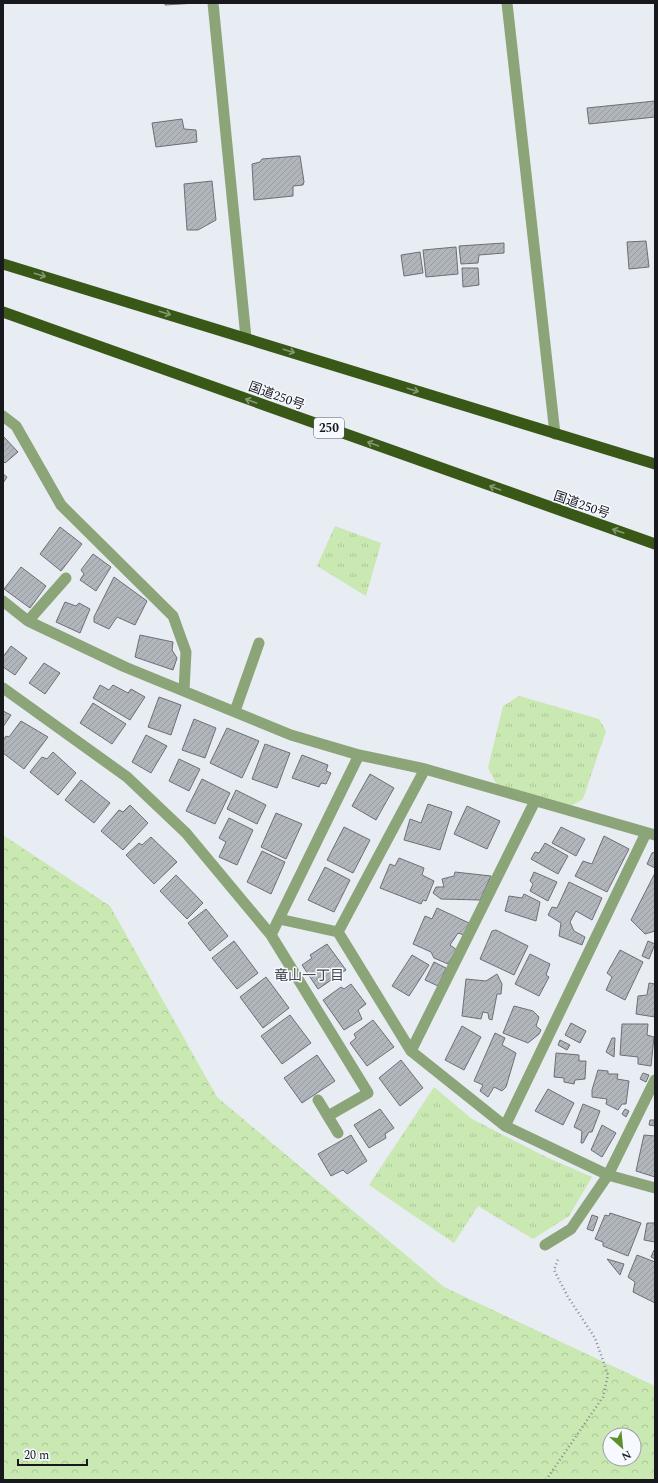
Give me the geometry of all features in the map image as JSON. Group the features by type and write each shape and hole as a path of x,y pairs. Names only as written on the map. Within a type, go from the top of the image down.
{"highway":[{"path":"3,264 655,464"},
{"name":"国道250号","path":"3,312 655,544"}],"street":[{"path":"213,3 246,338"},
{"path":"507,3 555,434"},
{"path":"3,416 16,426 61,505 173,616 186,652 184,690"},
{"path":"28,622 66,578"},
{"path":"3,601 28,622 125,667 291,735 359,755 425,769 651,834 505,1126"},
{"path":"235,711 259,643"},
{"path":"3,688 127,777 186,833 271,935 368,1093 328,1116"},
{"path":"271,935 359,755"},
{"path":"338,932 425,769"},
{"path":"410,1051 535,801"},
{"path":"279,919 338,932 410,1051 505,1126 608,1175 655,1188"},
{"path":"545,1245 571,1229 608,1175 655,1080"},
{"path":"318,1100 338,1133"}],"path":[{"path":"546,1480 603,1397 608,1375 595,1338 568,1296 554,1270 560,1256"}],"green space":[{"path":"335,526 381,543 366,596 317,566"},
{"path":"519,696 599,719 606,731 583,799 571,806 498,787 488,768 503,706"},
{"path":"3,835 110,906 217,1097 444,1287 655,1386 655,1480 3,1480"},
{"path":"434,1087 472,1119 546,1157 592,1177 569,1216 533,1239 478,1206 454,1243 369,1185"}],"building":[{"path":"165,3 196,3 165,5"},
{"path":"655,101 655,117 589,124 587,108"},
{"path":"182,119 184,129 196,130 197,142 156,147 152,123"},
{"path":"300,156 304,182 303,185 293,186 293,196 254,200 252,164 260,162 262,159"},
{"path":"212,181 216,220 198,230 187,230 184,184"},
{"path":"646,241 649,267 629,269 627,242"},
{"path":"504,243 504,253 479,255 478,263 461,264 459,246"},
{"path":"456,247 458,274 426,277 423,250"},
{"path":"420,252 423,273 404,276 401,255"},
{"path":"462,268 478,268 479,285 463,287"},
{"path":"3,436 18,452 5,463 3,461"},
{"path":"3,474 7,477 3,483"},
{"path":"60,527 82,544 61,571 40,554"},
{"path":"93,554 111,567 96,591 80,580 84,574 81,570"},
{"path":"21,567 46,586 30,608 4,589"},
{"path":"114,577 147,601 135,625 117,617 109,629 94,622 94,617"},
{"path":"65,602 76,606 79,603 90,609 80,633 56,622"},
{"path":"140,635 173,642 172,650 177,658 173,670 135,657"},
{"path":"11,646 27,658 15,675 3,667 3,657"},
{"path":"44,663 60,673 45,694 29,683"},
{"path":"100,685 109,690 113,685 128,693 131,689 145,697 130,720 93,698"},
{"path":"159,697 181,705 171,735 148,727"},
{"path":"93,703 126,724 112,744 80,723"},
{"path":"3,711 11,715 3,727"},
{"path":"194,719 216,728 205,758 182,750"},
{"path":"21,721 48,737 24,769 3,753 3,740 6,736 9,737"},
{"path":"227,728 259,741 242,778 210,763"},
{"path":"146,735 167,746 151,773 132,762"},
{"path":"265,744 290,753 277,788 252,779"},
{"path":"53,752 76,773 58,795 30,772 42,757 47,759"},
{"path":"302,755 328,765 326,771 331,773 326,784 321,783 319,787 292,778"},
{"path":"179,759 200,769 189,791 169,781"},
{"path":"370,774 394,788 376,820 352,806"},
{"path":"202,779 230,793 215,824 186,811"},
{"path":"81,780 110,803 94,823 65,800"},
{"path":"236,790 266,805 257,824 227,809"},
{"path":"428,804 452,812 440,850 404,840 410,819 421,823"},
{"path":"130,805 148,823 123,850 101,831 119,810 123,812"},
{"path":"467,806 500,821 487,849 454,834"},
{"path":"276,813 302,824 286,859 261,847"},
{"path":"229,818 253,830 237,865 219,857 226,842 219,838"},
{"path":"344,827 370,840 353,873 327,860"},
{"path":"561,827 585,839 576,856 552,843"},
{"path":"604,836 629,849 607,892 575,876 583,861 592,864"},
{"path":"151,837 177,862 154,884 126,855 139,843 142,845"},
{"path":"545,843 568,856 558,874 531,859 535,852 539,853"},
{"path":"262,851 285,862 271,894 247,882"},
{"path":"655,852 655,868 647,864 652,853"},
{"path":"399,858 424,868 422,875 434,881 426,901 423,900 421,904 380,888 390,864 395,866"},
{"path":"325,867 350,880 334,912 308,900"},
{"path":"455,872 491,876 480,900 441,899 433,893 436,887 444,887 442,879 454,876"},
{"path":"534,872 557,882 548,901 530,891 533,884 530,881"},
{"path":"655,873 655,931 645,934 631,920"},
{"path":"176,875 203,903 187,919 160,891"},
{"path":"569,882 602,898 592,920 576,911 570,922 574,931 585,937 582,945 559,936 561,923 548,915 552,907 557,908"},
{"path":"524,894 540,902 536,921 505,911 509,896 522,898"},
{"path":"437,908 469,923 464,935 458,933 450,945 457,950 448,964 434,958 431,952 413,944 425,916 432,919"},
{"path":"206,909 228,936 210,951 188,923"},
{"path":"496,930 528,946 514,975 480,959 492,931"},
{"path":"234,941 258,973 237,989 212,958"},
{"path":"648,941 655,944 649,959 642,956"},
{"path":"327,944 346,970 318,989 302,965 312,958 310,955"},
{"path":"620,950 643,962 625,1000 606,990 612,977 607,973"},
{"path":"530,954 550,964 546,975 549,977 539,996 515,984"},
{"path":"412,955 429,965 409,996 392,986"},
{"path":"434,962 446,968 438,986 425,980"},
{"path":"497,974 502,984 501,994 497,994 492,1020 489,1019 488,1013 483,1012 481,1019 462,1016 466,979 486,981"},
{"path":"266,977 289,1008 263,1028 240,997"},
{"path":"649,983 655,984 655,1017 636,1014 638,996 647,995"},
{"path":"351,984 366,1004 358,1010 362,1019 344,1030 323,1000 341,987 344,989"},
{"path":"514,1006 533,1011 539,1017 536,1026 541,1030 539,1034 528,1043 503,1033"},
{"path":"290,1015 311,1043 282,1064 261,1036"},
{"path":"373,1020 394,1047 367,1066 350,1043 356,1038 354,1034"},
{"path":"571,1023 586,1031 580,1043 565,1035"},
{"path":"622,1024 648,1024 647,1035 654,1037 651,1066 638,1064 638,1057 620,1055"},
{"path":"462,1026 481,1037 464,1070 445,1060"},
{"path":"495,1033 505,1038 502,1045 516,1053 506,1087 502,1091 494,1087 488,1097 480,1091 483,1085 474,1081"},
{"path":"612,1038 615,1038 614,1057 606,1052"},
{"path":"560,1040 570,1045 567,1050 558,1045"},
{"path":"556,1053 579,1055 579,1061 586,1061 585,1079 575,1080 574,1084 564,1082 564,1078 554,1077"},
{"path":"317,1055 335,1081 302,1103 284,1078"},
{"path":"401,1060 423,1088 400,1106 379,1078"},
{"path":"598,1070 608,1071 608,1074 618,1074 617,1079 629,1081 626,1104 622,1104 618,1110 606,1104 607,1099 592,1097 592,1090"},
{"path":"643,1073 649,1075 646,1082 640,1079"},
{"path":"548,1089 574,1103 563,1125 535,1111"},
{"path":"583,1104 600,1111 592,1132 589,1132 583,1143 581,1143 582,1131 574,1127"},
{"path":"380,1109 394,1128 385,1134 386,1138 369,1148 354,1125"},
{"path":"625,1109 629,1111 626,1117 622,1114"},
{"path":"650,1120 655,1120 655,1126 649,1125"},
{"path":"602,1125 616,1133 602,1157 591,1150"},
{"path":"351,1135 367,1161 347,1174 343,1170 331,1176 318,1154"},
{"path":"644,1135 655,1136 655,1177 636,1171"},
{"path":"610,1213 641,1223 628,1256 603,1246 603,1242 595,1239 605,1215 609,1216"},
{"path":"592,1215 598,1217 593,1231 587,1229"},
{"path":"647,1223 655,1223 655,1242 644,1240"},
{"path":"655,1250 655,1259 651,1257"},
{"path":"637,1255 655,1262 655,1303 633,1292 635,1282 628,1277"},
{"path":"607,1259 624,1264 620,1275"}],"district":[{"name":"竜山一丁目","path":"309,975"}]}
